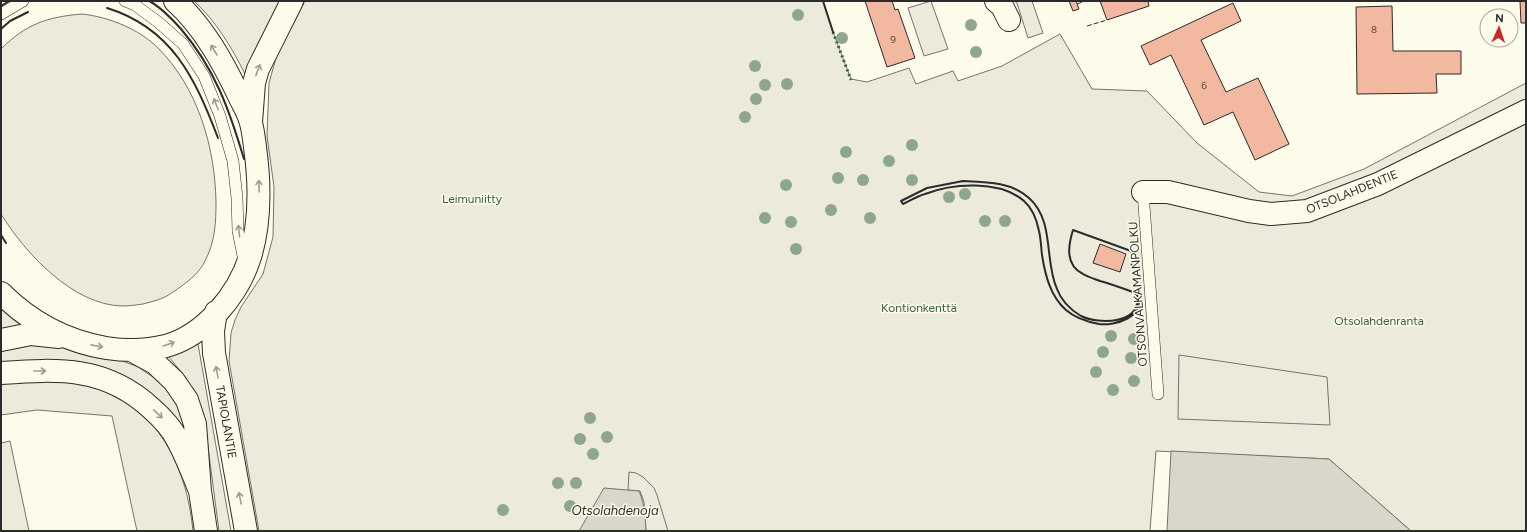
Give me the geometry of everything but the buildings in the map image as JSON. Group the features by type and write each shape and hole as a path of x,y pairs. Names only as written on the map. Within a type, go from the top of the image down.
{"main road":[{"path":"175,1 206,38 236,89 251,122"},
{"path":"1,340 31,334 64,337 96,346 120,350 154,348 175,342 203,326 231,297 246,270 253,247 259,210 258,177 251,122 254,83 258,69 292,1"},
{"path":"996,1 1002,6 1009,20"},
{"name":"OTSOLAHDENTIE","path":"1143,192 1168,192 1249,211 1271,214 1307,212 1378,184 1526,111"},
{"path":"2,292 41,325 64,337"},
{"name":"TAPIOLANTIE","path":"216,312 213,331 214,353 246,531"},
{"path":"131,350 155,363 174,381 187,400 195,424 200,492 206,531"},
{"path":"1,373 36,371 68,372 97,376 125,387 144,401 177,438 200,492"}],"lane":[{"path":"1,14 23,1"},
{"path":"125,1 135,5 158,22 183,44 204,76 220,116 233,161 237,198 238,231 246,270"},
{"name":"OTSONVALKAMANPOLKU","path":"1143,192 1158,394"}],"green space":[{"path":"194,1 285,1 252,76 245,74 223,35"},
{"path":"305,1 823,1 851,79 867,82 909,68 916,84 953,71 958,81 1002,66 1060,34 1092,89 1147,91 1197,143 1259,192 1292,196 1364,169 1526,83 1526,531 1411,531 1329,459 1156,451 1150,531 259,531 229,361 231,333 241,307 263,274 273,237 274,187 267,136 269,83 276,58"},
{"path":"82,14 103,18 123,25 142,35 158,48 184,81 202,119 208,140 215,181 216,202 216,217 211,247 202,266 187,282 162,298 143,304 122,306 104,303 86,297 69,287 52,274 23,245 1,214 1,49 19,33 38,23 58,17"},
{"path":"1,301 23,320 22,325 1,330"},
{"path":"50,343 80,353 120,360 138,367 153,377 178,401 187,435 142,389 1,362 1,346"},
{"path":"198,344 231,531 219,531 205,424 197,400 186,378 169,357 170,354"},
{"path":"1,380 80,382 108,392 130,404 148,420 162,438 174,459 183,481 193,531 137,531 112,416 37,410 1,415"}],"shaded area":[{"path":"931,1 948,49 924,56 908,8"},
{"path":"1014,1 1032,1 1043,33 1028,38 1017,3"},
{"path":"1179,355 1327,377 1330,425 1178,419"},
{"path":"10,441 29,531 1,531 1,443"},
{"path":"629,472 636,473 643,477 654,488 668,531 646,531 644,502 640,491 628,490"}],"water":[{"path":"1171,451 1329,459 1411,531 1167,531"},
{"name":"Otsolahdenoja","path":"604,488 639,491 644,506 646,531 579,531"}],"hedge":[{"path":"833,32 851,80"}],"fence":[{"path":"1077,4 1085,1"},
{"path":"1087,26 1107,20"}],"wall":[{"path":"1,6 9,1"},
{"path":"149,1 174,21 203,59 220,90 233,123 244,159"},
{"path":"823,1 833,32"},
{"path":"107,8 129,17 149,28 165,42 190,76 200,95 218,138"},
{"path":"1,29 10,21 28,12"},
{"path":"963,181 1007,186 1022,193 1037,207 1043,218 1046,230 1053,278 1064,301 1074,311 1081,316 1098,321 1118,320 1133,312 1137,305 1137,295 1139,303 1137,309 1133,314 1120,322 1106,324 1099,324 1081,319 1066,310 1056,298 1049,284 1043,262 1039,231 1034,215 1027,204 1014,194 990,187 962,186 936,190 903,204 901,201 927,188 963,181"},
{"path":"1132,268 1131,251 1073,230 1069,249 1069,255 1073,266 1089,277 1133,292 1137,295"},
{"path":"1,235 6,243"}],"park label":[{"name":"Leimuniitty","path":"472,199"},
{"name":"Kontionkenttä","path":"919,308"},
{"name":"Otsolahdenranta","path":"1379,321"}]}
